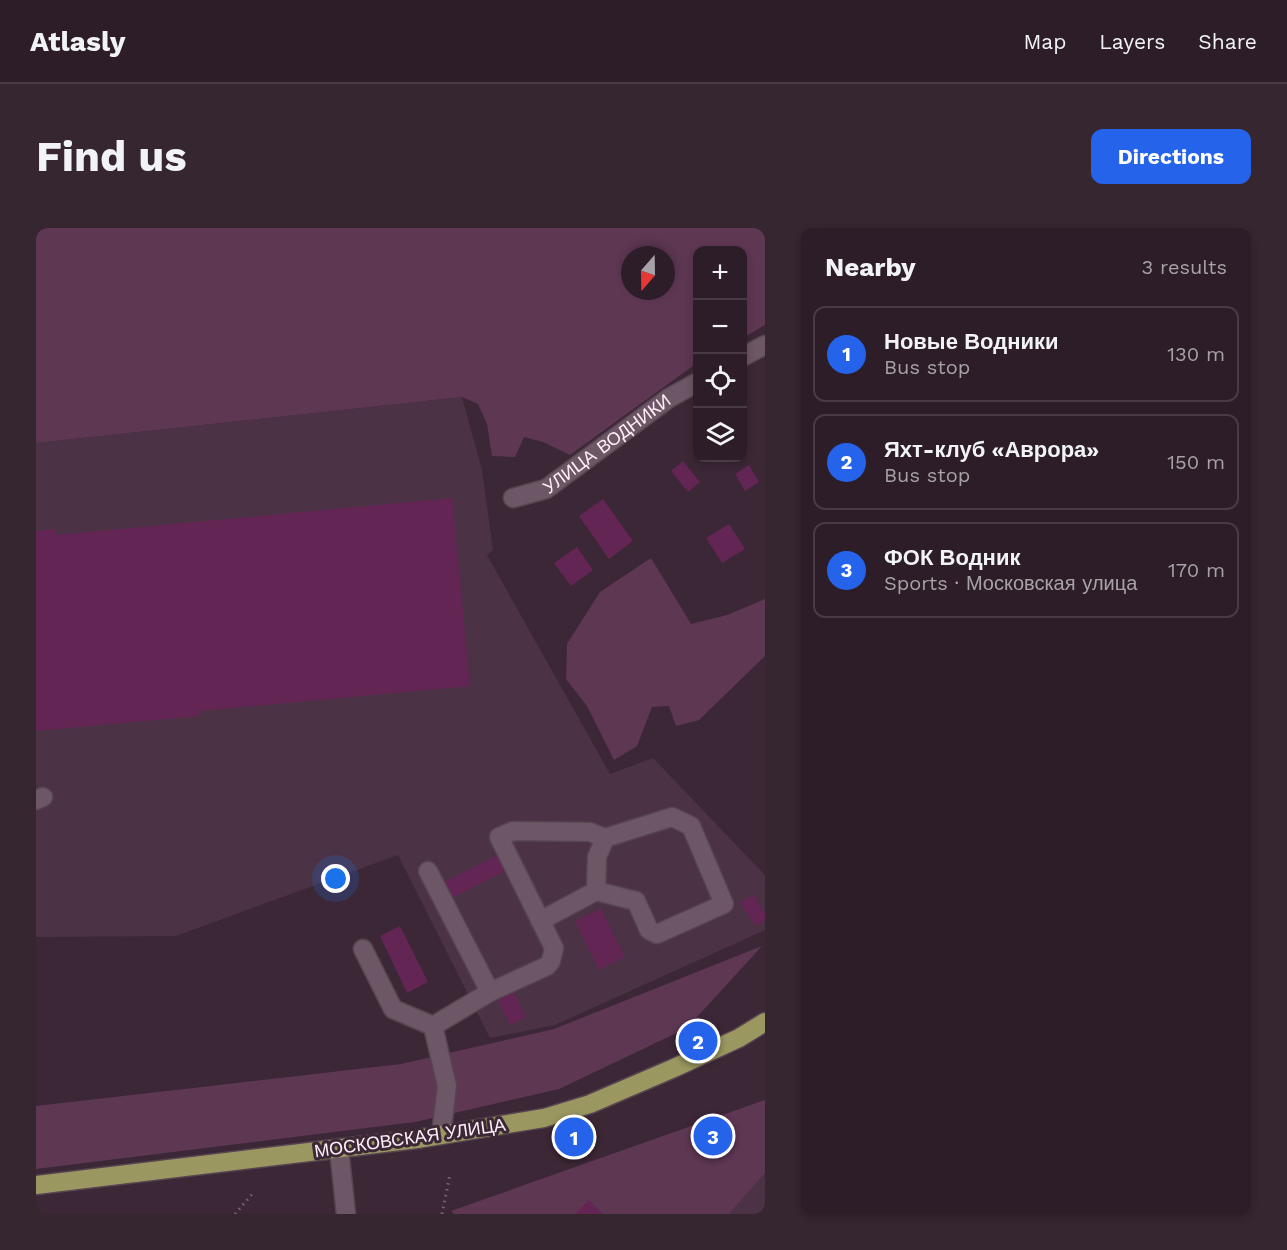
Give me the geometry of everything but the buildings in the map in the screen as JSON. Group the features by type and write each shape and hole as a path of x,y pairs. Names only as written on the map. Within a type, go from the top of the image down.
{"main road":[{"name":"МОСКОВСКАЯ УЛИЦА","path":"36,1185 339,1149 544,1118 590,1104 717,1048 765,1022"}],"street":[{"path":"747,354 765,345"},
{"name":"УЛИЦА ВОДНИКИ","path":"513,498 546,489 669,398 693,385"},
{"path":"433,1026 490,992 547,966 551,961 554,948 540,921 499,837 513,831 590,832 605,838 672,817 691,826 724,904 657,934 649,930 636,901 596,891 540,921"},
{"path":"596,891 597,857 605,838"},
{"path":"428,871 490,992"},
{"path":"363,949 393,1009 433,1026"},
{"path":"433,1026 447,1086 441,1135"},
{"path":"339,1149 346,1214"}],"path":[{"path":"442,1214 450,1174"},
{"path":"235,1214 254,1192"}],"shaded area":[{"path":"36,228 765,228 765,325 747,336 747,246 693,246 693,366 570,455 543,442 524,437 515,457 492,456 487,424 478,404 462,397 36,443"},
{"path":"462,397 482,470 493,550 487,555 610,774 653,758 765,875 765,930 555,1025 490,1038 398,855 176,936 36,937 36,443"},
{"path":"651,558 691,624 727,615 765,599 765,656 699,720 676,726 669,706 652,707 637,746 614,760 587,706 566,679 567,644 600,592"},
{"path":"762,946 687,1028 559,1089 415,1122 36,1169 36,1106 401,1064 554,1029"},
{"path":"765,1100 765,1173 729,1214 454,1214 451,1211"},
{"path":"765,1173 765,1214 729,1214"}],"place":[{"name":"Яхт-клуб «Аврора»","path":"698,1041"},
{"name":"ФОК Водник","path":"713,1136"},
{"name":"Новые Водники","path":"574,1137"}]}
